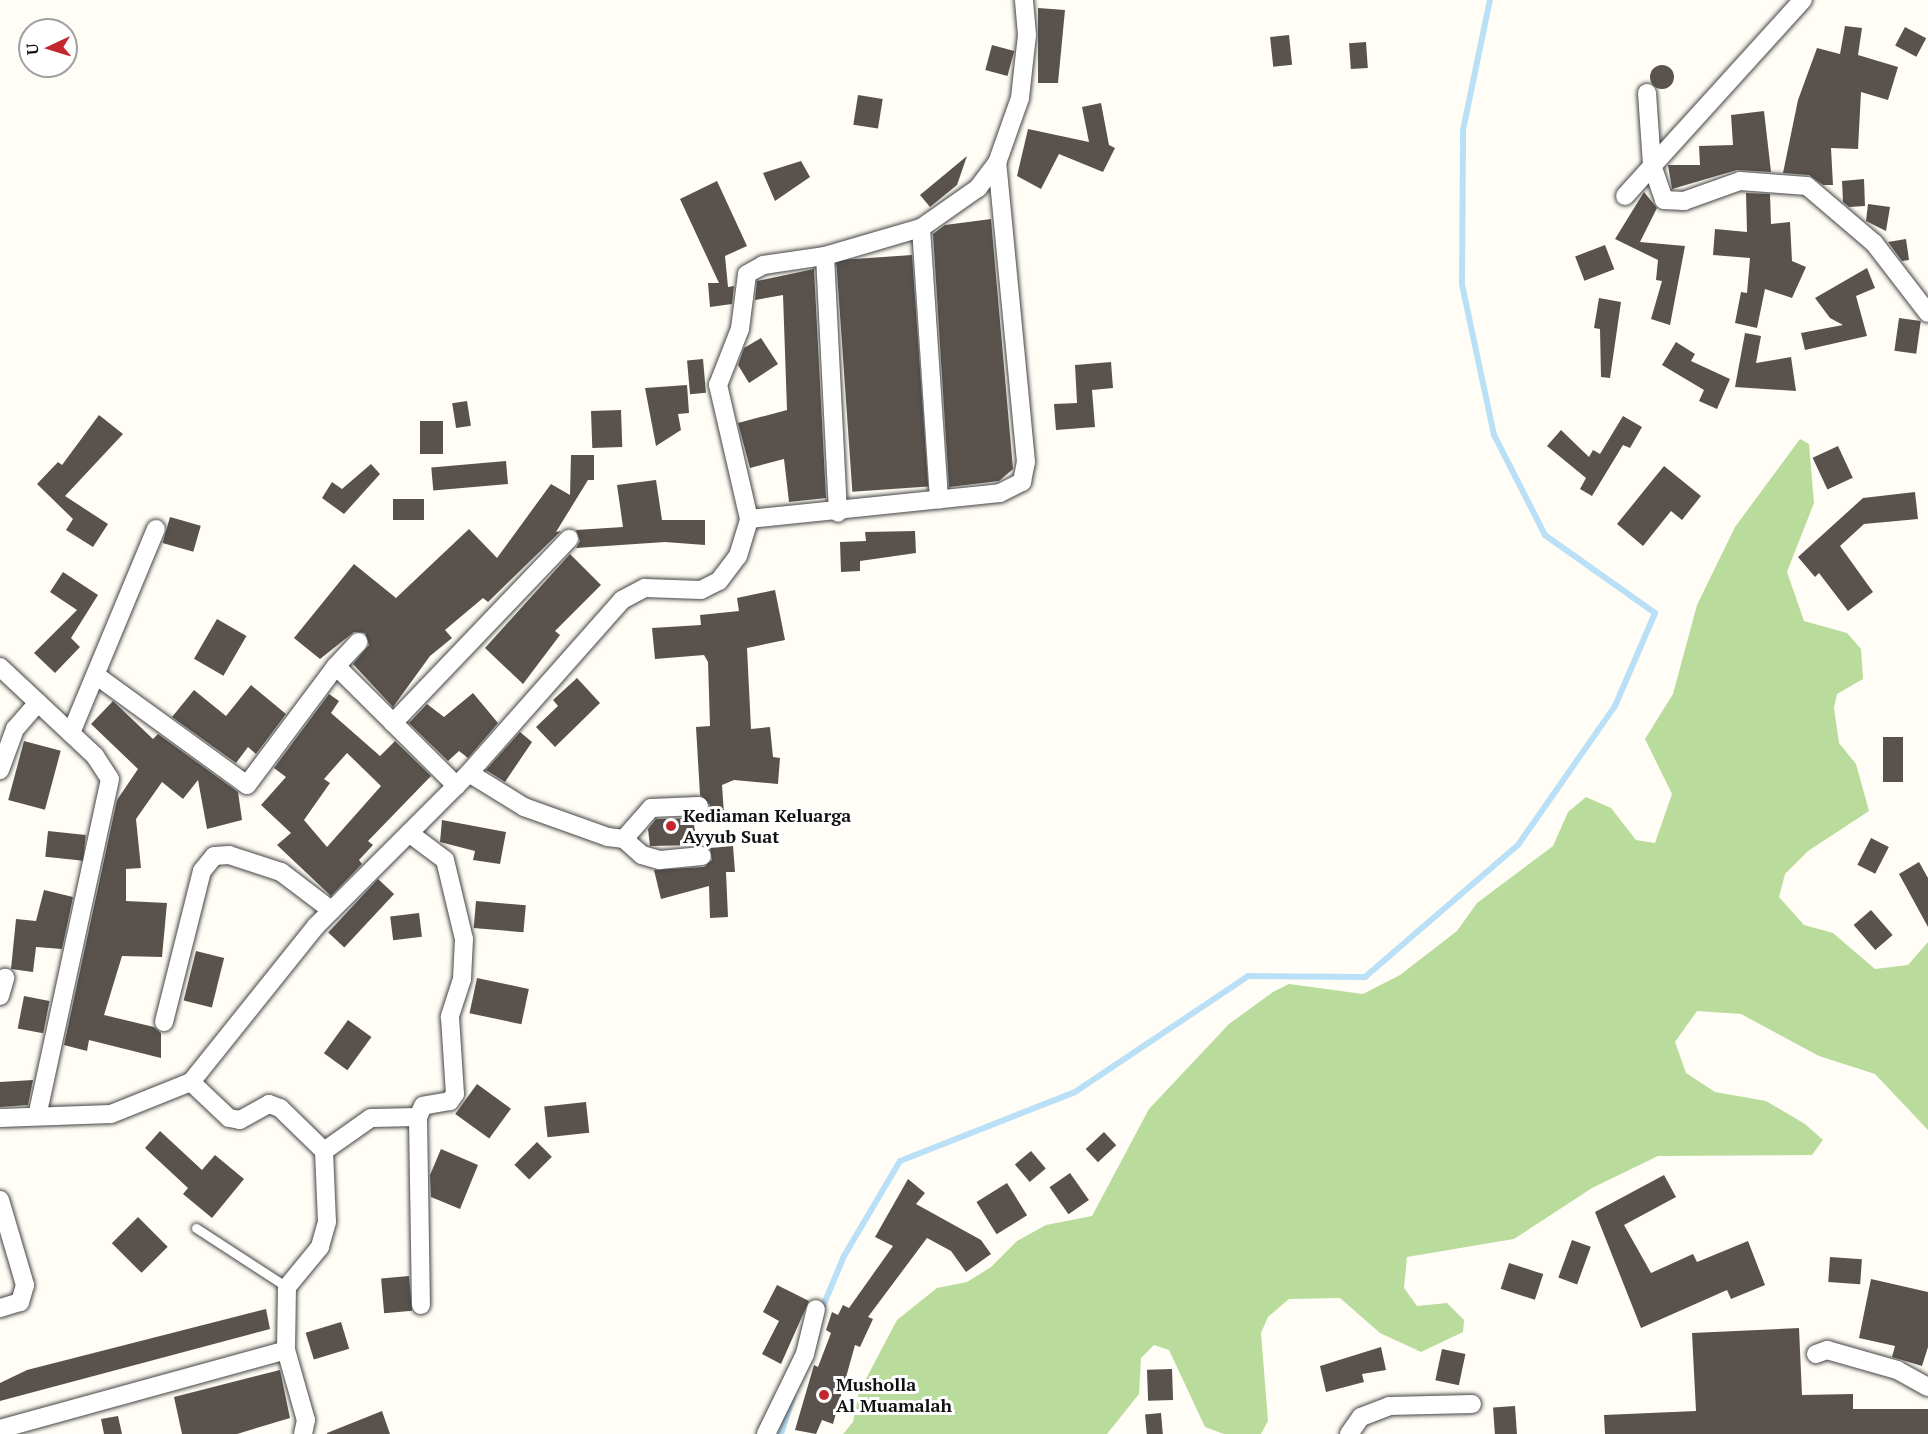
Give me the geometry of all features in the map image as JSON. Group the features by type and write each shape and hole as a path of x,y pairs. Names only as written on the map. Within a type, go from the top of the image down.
{"street":[{"path":"0,1118 111,1114 190,1082 331,910 463,779 622,600 645,588 701,590 719,581 742,548 749,519 718,385 740,329 744,281 763,265 825,256 921,228 978,188 997,163 1020,98 1027,34 1024,0"},
{"path":"1624,196 1803,0"},
{"path":"1647,93 1652,165 1660,194 1672,204 1740,182 1807,186 1874,243 1928,313"},
{"path":"749,519 838,513 1010,491 1025,477 997,163"},
{"path":"921,228 939,500"},
{"path":"825,256 838,513"},
{"path":"71,733 97,676 156,529"},
{"path":"393,723 569,539"},
{"path":"97,676 247,785 336,666 358,642"},
{"path":"336,666 393,723 463,779 579,829 624,838 642,855 660,860 702,856"},
{"path":"0,667 104,766 110,788 37,1116"},
{"path":"0,770 15,729 38,703"},
{"path":"624,838 651,808 699,806"},
{"path":"409,833 445,860 464,939 462,979 450,1017 455,1094 450,1101 423,1106 418,1117 421,1305"},
{"path":"164,1022 202,871 214,856 229,855 281,872 331,910"},
{"path":"0,996 5,978"},
{"path":"190,1082 228,1118 240,1119 268,1104 280,1108 324,1151 329,1204 324,1234 310,1261 287,1287 286,1350 306,1420 303,1434"},
{"path":"324,1151 371,1118 418,1117"},
{"path":"0,1200 25,1285 20,1302 0,1308"},
{"path":"766,1434 805,1354 816,1309"},
{"path":"0,1429 286,1350"},
{"path":"1816,1354 1827,1350 1897,1370 1928,1387"},
{"path":"1349,1434 1361,1417 1389,1406 1472,1404"}],"lane":[{"path":"196,1228 287,1287"}],"green space":[{"path":"1800,439 1809,444 1814,503 1787,572 1804,621 1847,633 1861,649 1863,679 1837,694 1834,708 1839,743 1856,764 1869,811 1808,851 1785,874 1779,897 1804,925 1833,933 1875,969 1908,965 1928,942 1928,1130 1875,1074 1819,1056 1741,1014 1697,1011 1675,1042 1686,1073 1715,1092 1766,1101 1805,1124 1823,1140 1812,1155 1658,1156 1592,1188 1514,1239 1407,1257 1404,1288 1417,1306 1447,1303 1464,1320 1463,1332 1421,1352 1380,1333 1340,1298 1289,1299 1268,1317 1261,1333 1268,1421 1261,1434 1224,1434 1205,1427 1169,1350 1154,1345 1141,1358 1139,1394 1107,1434 843,1434 853,1422 859,1392 897,1320 937,1288 967,1282 991,1267 1017,1241 1046,1225 1092,1216 1149,1109 1229,1024 1273,992 1289,984 1363,994 1400,975 1457,931 1477,903 1553,846 1568,812 1586,797 1611,808 1636,840 1655,843 1672,794 1645,739 1673,694 1697,605 1735,527"}],"building":[{"path":"1038,8 1065,10 1058,83 1038,83"},
{"path":"1845,26 1862,28 1858,55 1898,67 1888,100 1861,92 1858,149 1831,148 1833,185 1823,185 1809,175 1783,173 1798,100 1817,48 1840,54"},
{"path":"1905,27 1926,38 1916,57 1895,46"},
{"path":"1289,35 1292,65 1273,67 1270,37"},
{"path":"1366,42 1368,68 1351,69 1349,43"},
{"path":"992,45 1014,51 1007,76 985,70"},
{"path":"1657,65 1667,65 1674,72 1674,82 1667,89 1657,89 1650,82 1650,72"},
{"path":"858,95 883,99 878,129 853,125"},
{"path":"1101,103 1109,145 1115,148 1103,172 1059,154 1041,189 1017,176 1028,129 1089,142 1082,107"},
{"path":"1764,111 1771,172 1737,170 1672,189 1668,165 1700,165 1699,146 1733,145 1731,115"},
{"path":"967,156 957,185 930,207 920,195"},
{"path":"801,161 810,177 775,201 763,173"},
{"path":"1864,179 1865,206 1849,207 1843,202 1842,181"},
{"path":"717,181 747,246 725,256 728,287 734,286 732,304 710,307 708,283 719,283 680,199"},
{"path":"1644,192 1657,208 1640,242 1685,246 1670,325 1651,319 1662,281 1656,280 1658,260 1615,239"},
{"path":"1746,193 1770,194 1771,224 1790,222 1792,261 1806,267 1792,298 1765,289 1757,328 1735,323 1741,292 1747,293 1750,258 1713,255 1715,229 1747,232"},
{"path":"1868,204 1890,207 1886,231 1866,221"},
{"path":"991,219 1013,469 999,481 949,487 933,234 945,225"},
{"path":"1906,239 1909,260 1902,261 1888,242"},
{"path":"1605,245 1614,269 1584,281 1575,256"},
{"path":"912,255 928,486 852,492 836,260"},
{"path":"1867,268 1875,288 1856,296 1867,336 1805,350 1801,333 1843,325 1830,318 1815,298"},
{"path":"814,269 826,498 789,502 784,459 750,468 738,423 787,410 783,295 755,300 757,281"},
{"path":"1599,298 1621,302 1610,378 1601,377 1600,329 1594,328"},
{"path":"1899,318 1921,321 1916,354 1894,351"},
{"path":"1745,333 1761,336 1756,363 1791,357 1796,391 1735,387"},
{"path":"761,338 778,364 749,383 738,365 744,348"},
{"path":"1676,342 1695,354 1691,361 1730,379 1717,409 1699,401 1704,390 1662,365"},
{"path":"703,359 706,393 690,394 687,360"},
{"path":"1111,362 1113,388 1092,390 1095,427 1056,430 1054,404 1077,403 1075,365"},
{"path":"687,385 689,413 678,414 681,430 656,446 645,388"},
{"path":"467,401 471,426 456,428 452,403"},
{"path":"621,410 622,447 592,448 591,411"},
{"path":"99,415 123,434 65,496 108,524 93,547 66,530 73,519 37,484 58,462 62,465"},
{"path":"1623,416 1642,427 1630,448 1623,445 1592,496 1580,489 1586,478 1547,446 1561,430 1589,457 1593,450 1600,454"},
{"path":"420,421 443,421 443,454 420,454"},
{"path":"1838,446 1853,478 1827,490 1813,458"},
{"path":"571,455 594,455 594,480 588,480 556,532 561,531 488,602 483,598 445,630 452,638 430,656 393,707 353,664 369,645 365,633 354,632 320,659 294,638 354,564 396,598 469,529 497,558 551,484 570,495"},
{"path":"506,461 508,484 433,490 431,468"},
{"path":"371,464 380,474 344,514 322,498 332,482 342,489"},
{"path":"1664,466 1701,496 1682,520 1671,511 1643,546 1617,524"},
{"path":"656,480 662,520 705,520 705,545 665,542 576,548 580,541 576,530 623,527 617,485"},
{"path":"1915,492 1918,519 1864,524 1840,546 1873,592 1848,611 1819,573 1815,577 1798,557 1863,498"},
{"path":"393,499 424,499 424,520 393,520"},
{"path":"170,517 201,526 193,552 163,543"},
{"path":"915,531 916,553 860,561 860,571 841,572 840,542 866,541 865,532"},
{"path":"570,554 601,585 555,631 560,635 523,684 485,648"},
{"path":"63,572 98,595 71,638 80,647 55,673 34,653 77,610 50,592"},
{"path":"775,590 785,640 747,648 751,729 770,727 773,757 780,758 778,784 734,780 722,785 724,814 705,816 710,805 700,795 696,727 710,726 708,662 704,655 655,659 652,628 701,625 700,615 739,611 737,598"},
{"path":"217,619 246,636 223,676 194,659"},
{"path":"577,678 600,703 555,747 536,727 558,706 553,700"},
{"path":"251,685 286,714 256,754 248,747 236,763 172,717 194,690 226,716"},
{"path":"473,693 498,723 468,758 459,751 448,761 409,723 427,704 444,717"},
{"path":"329,694 339,701 331,713 380,756 395,741 431,776 368,841 373,845 359,860 362,864 331,896 277,845 291,833 261,805 286,777 274,768","holes":["347,753 381,786 327,847 304,820 330,783 324,779"]},
{"path":"113,701 153,739 158,734 238,792 242,820 207,829 198,780 183,799 162,782 136,819 141,868 126,869 126,901 167,903 162,957 122,956 104,1015 154,1027 161,1033 161,1058 89,1040 87,1051 64,1045 117,800 138,769 91,724"},
{"path":"520,732 532,742 505,782 486,770"},
{"path":"1883,737 1903,737 1903,782 1883,782"},
{"path":"24,741 61,751 45,810 8,800"},
{"name":"Kediaman Keluarga Ayyub Suat","path":"693,818 697,845 650,846 648,829 656,819"},
{"path":"442,820 506,832 500,864 473,860 475,851 440,842"},
{"path":"48,831 86,835 83,861 45,857"},
{"path":"1871,838 1889,847 1875,874 1857,865"},
{"path":"733,846 735,872 726,872 728,917 710,918 709,886 661,899 654,870 704,867 712,860 710,848"},
{"path":"1919,862 1928,878 1928,927 1899,874"},
{"path":"378,879 394,894 344,947 328,932"},
{"path":"44,890 73,897 62,949 36,947 33,972 11,969 16,919 36,921"},
{"path":"476,901 526,905 523,932 474,928"},
{"path":"1871,910 1893,935 1875,950 1854,925"},
{"path":"419,913 422,937 393,940 390,917"},
{"path":"196,951 224,958 212,1008 184,1000"},
{"path":"477,978 529,989 521,1024 470,1013"},
{"path":"24,996 50,1001 43,1033 18,1028"},
{"path":"348,1020 371,1037 347,1070 324,1053"},
{"path":"33,1080 28,1105 0,1107 0,1082"},
{"path":"477,1084 511,1109 489,1139 455,1114"},
{"path":"586,1102 589,1133 547,1137 544,1106"},
{"path":"160,1131 202,1170 215,1155 244,1179 212,1218 183,1194 188,1188 145,1148"},
{"path":"1104,1132 1116,1145 1098,1162 1086,1149"},
{"path":"537,1142 552,1157 529,1179 514,1165"},
{"path":"441,1149 478,1165 460,1209 431,1197 430,1175"},
{"path":"1031,1151 1046,1169 1030,1182 1015,1164"},
{"path":"1070,1173 1089,1200 1068,1214 1050,1187"},
{"path":"1664,1175 1676,1197 1624,1225 1651,1273 1693,1254 1697,1262 1748,1241 1765,1285 1731,1299 1727,1290 1641,1328 1595,1212"},
{"path":"908,1179 925,1193 916,1204 981,1240 991,1254 966,1272 951,1251 927,1238 868,1317 873,1319 860,1347 855,1345 833,1424 822,1420 816,1434 795,1430 814,1365 818,1367 831,1333 826,1330 832,1312 838,1315 843,1305 849,1308 893,1246 875,1237"},
{"path":"1007,1183 1027,1215 997,1234 976,1202"},
{"path":"138,1217 168,1247 142,1273 112,1243"},
{"path":"1572,1240 1591,1247 1577,1284 1558,1278"},
{"path":"1830,1257 1862,1259 1860,1284 1828,1282"},
{"path":"1509,1263 1543,1274 1535,1300 1501,1289"},
{"path":"409,1276 412,1311 384,1313 381,1278"},
{"path":"1871,1279 1928,1292 1928,1347 1922,1366 1892,1357 1895,1346 1859,1338"},
{"path":"777,1285 809,1301 781,1364 762,1354 779,1321 763,1312"},
{"path":"266,1309 270,1329 0,1401 0,1383 27,1370"},
{"path":"341,1322 349,1349 314,1360 306,1333"},
{"path":"1799,1328 1802,1395 1853,1394 1853,1409 1928,1409 1928,1434 1605,1434 1604,1415 1696,1411 1692,1333"},
{"path":"1381,1347 1386,1370 1362,1374 1364,1382 1326,1392 1320,1366"},
{"path":"1442,1349 1465,1354 1459,1385 1435,1380"},
{"path":"1172,1369 1173,1400 1148,1401 1147,1370"},
{"path":"280,1370 290,1418 237,1434 182,1434 174,1397"},
{"path":"1515,1406 1517,1434 1495,1434 1493,1408"},
{"path":"382,1411 390,1434 327,1434 327,1433"},
{"path":"1161,1413 1163,1434 1147,1434 1145,1414"},
{"path":"118,1416 122,1434 104,1434 101,1419"}],"waterway":[{"path":"821,1311 844,1256 900,1161 1075,1092 1248,976 1365,977 1518,845 1615,706 1655,613 1545,535 1494,435 1462,284 1463,130 1490,0"},
{"path":"781,1434 793,1397"}],"place":[{"name":"Kediaman Keluarga Ayyub Suat","path":"671,826"},
{"name":"Musholla Al Muamalah","path":"824,1395"}]}
